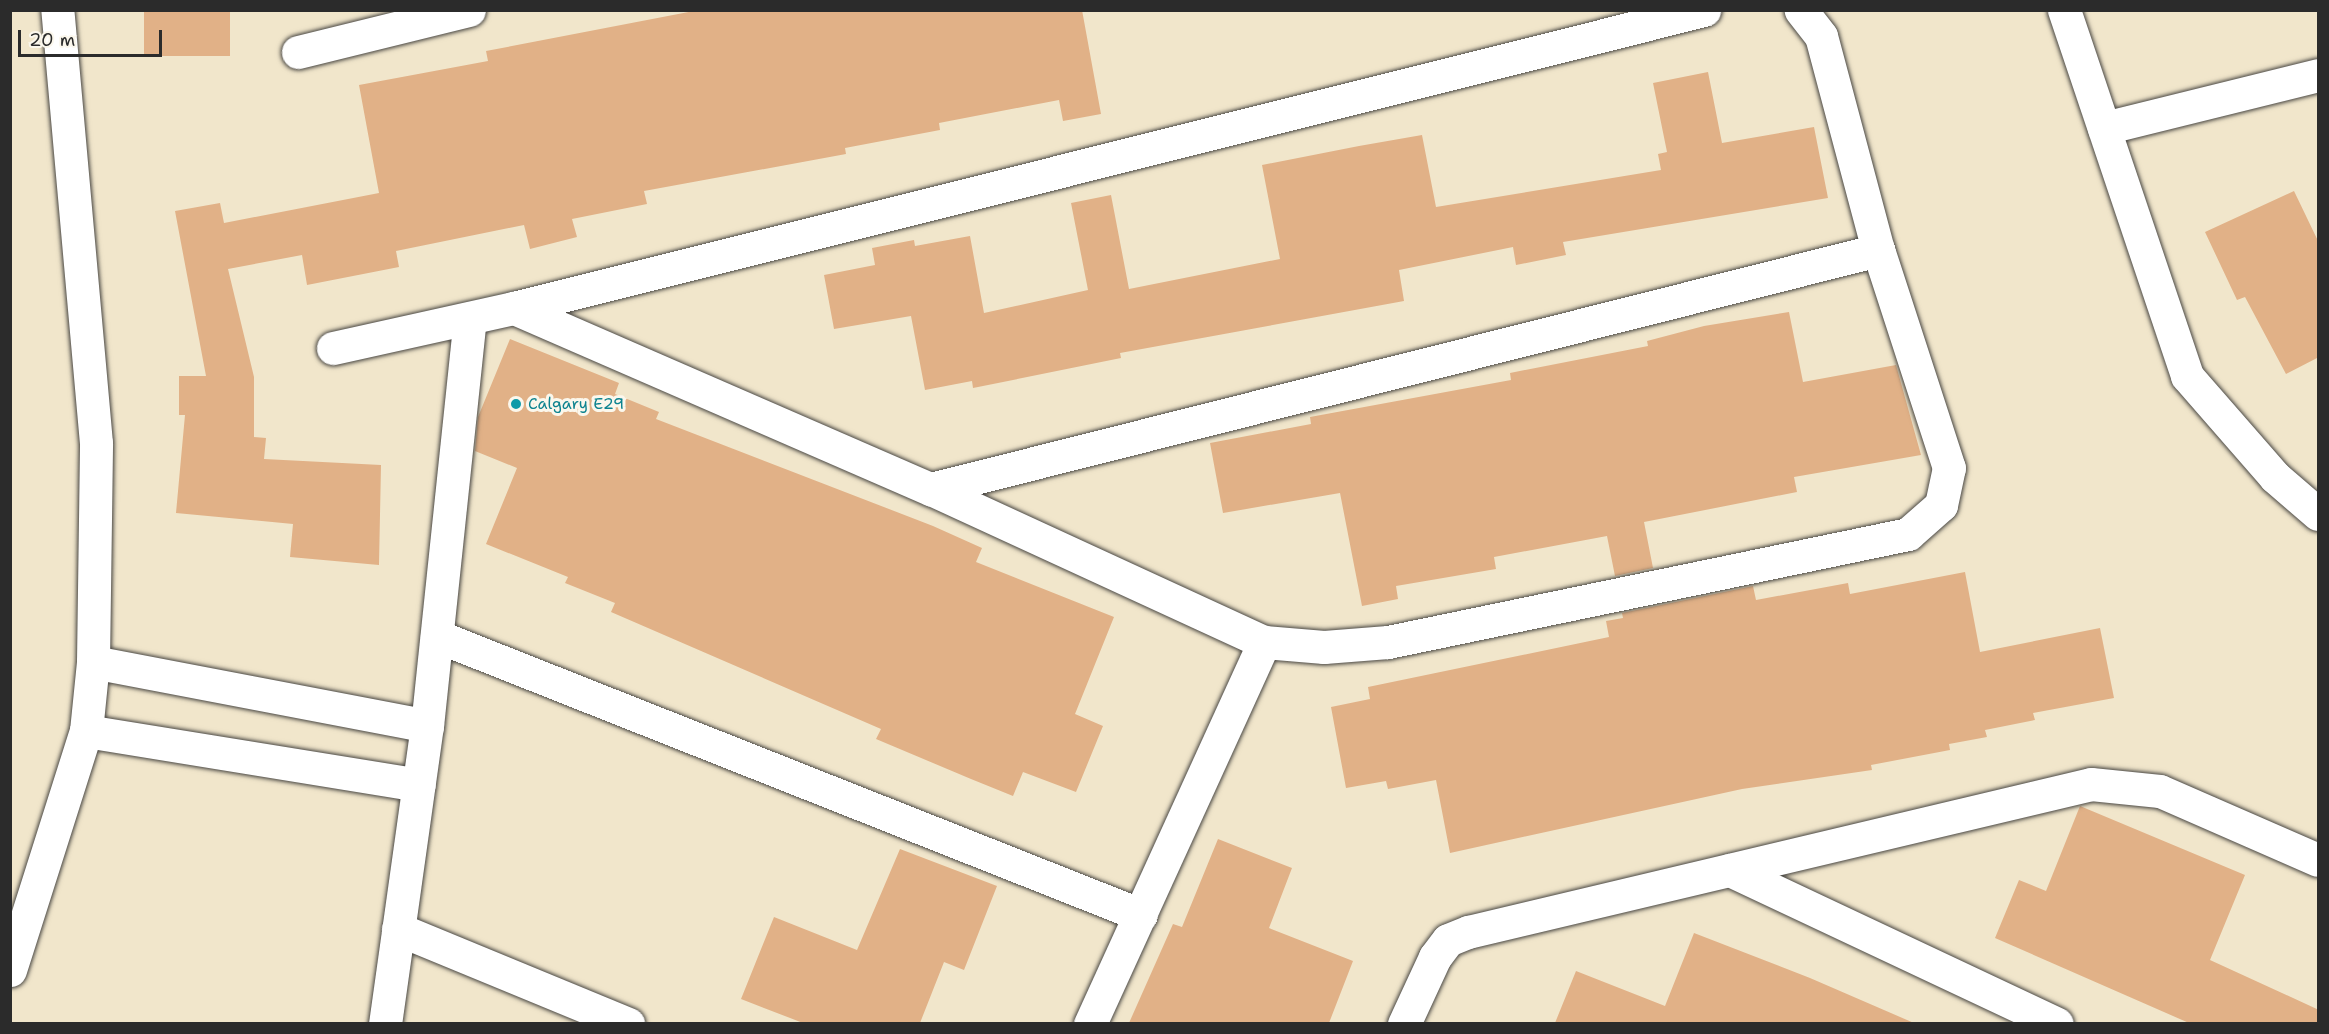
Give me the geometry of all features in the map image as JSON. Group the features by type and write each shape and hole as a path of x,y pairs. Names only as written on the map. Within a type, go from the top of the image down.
{"street":[{"path":"10,970 86,731 93,662 96,443 57,10"},
{"path":"298,52 432,15 469,10"},
{"path":"333,348 470,319 1704,10"},
{"path":"514,308 931,489 1264,642 1315,647 1388,642 1908,534 1941,505 1948,468 1878,250 1821,36 1801,10"},
{"path":"2064,10 2187,376 2275,477 2319,514"},
{"path":"2104,128 2319,75"},
{"path":"931,489 1878,250"},
{"path":"385,1023 427,726 470,319"},
{"path":"437,636 1141,915"},
{"path":"1090,1023 1264,642"},
{"path":"93,662 427,726"},
{"path":"86,731 419,785"},
{"path":"1404,1023 1448,940 2091,784 2160,791 2319,860"},
{"path":"1730,870 2057,1023"},
{"path":"398,929 628,1023"}],"building":[{"path":"144,10 230,10 230,56 144,56"},
{"path":"699,10 1082,10 1101,114 1063,121 1059,100 939,123 940,130 845,148 846,154 644,191 647,204 572,219 577,237 530,249 524,225 396,251 399,267 307,285 302,255 228,269 254,377 254,437 266,438 264,459 381,465 379,565 290,557 293,524 176,513 185,415 179,415 179,376 206,376 175,211 220,203 224,223 379,193 359,85 488,61 486,51"},
{"path":"1708,72 1722,143 1814,127 1828,198 1563,242 1566,255 1516,265 1513,247 1399,270 1404,301 1120,353 1121,358 973,388 972,381 925,390 911,316 834,329 824,275 875,265 872,248 914,240 915,246 970,236 984,313 1088,290 1071,203 1111,195 1129,289 1280,259 1262,165 1359,146 1422,135 1436,207 1661,170 1658,154 1667,152 1653,83"},
{"path":"2294,191 2319,243 2319,357 2286,374 2245,297 2237,300 2205,232"},
{"path":"1789,312 1803,382 1896,365 1921,455 1794,477 1797,492 1644,522 1653,568 1615,576 1607,536 1494,557 1496,569 1396,586 1398,599 1362,606 1340,493 1223,513 1210,443 1311,424 1310,417 1511,380 1510,373 1648,346 1647,341 1704,326"},
{"path":"510,339 619,383 615,394 659,412 656,419 933,526 982,548 976,562 1114,617 1075,714 1103,726 1076,792 1023,772 1013,796 971,779 876,739 881,729 611,612 615,603 565,583 568,577 486,544 517,468 475,451 478,417"},
{"path":"1965,572 1980,652 2100,628 2114,698 2033,713 2035,720 1985,730 1987,737 1949,744 1950,750 1871,765 1872,770 1742,789 1450,853 1436,780 1388,789 1386,781 1346,788 1331,707 1370,699 1368,687 1609,637 1606,621 1623,618 1622,613 1753,586 1756,600 1848,583 1850,594"},
{"path":"2080,806 2245,875 2210,960 2319,1010 2319,1023 2189,1023 1995,938 2019,880 2046,891"},
{"path":"1218,839 1292,868 1269,928 1353,961 1329,1023 1129,1023 1173,924 1182,927"},
{"path":"900,849 997,886 964,970 944,962 920,1023 803,1023 741,999 774,917 857,950"},
{"path":"1694,933 1810,978 1914,1023 1555,1023 1576,971 1665,1006"}],"place":[{"name":"Calgary E29","path":"516,404"}]}
